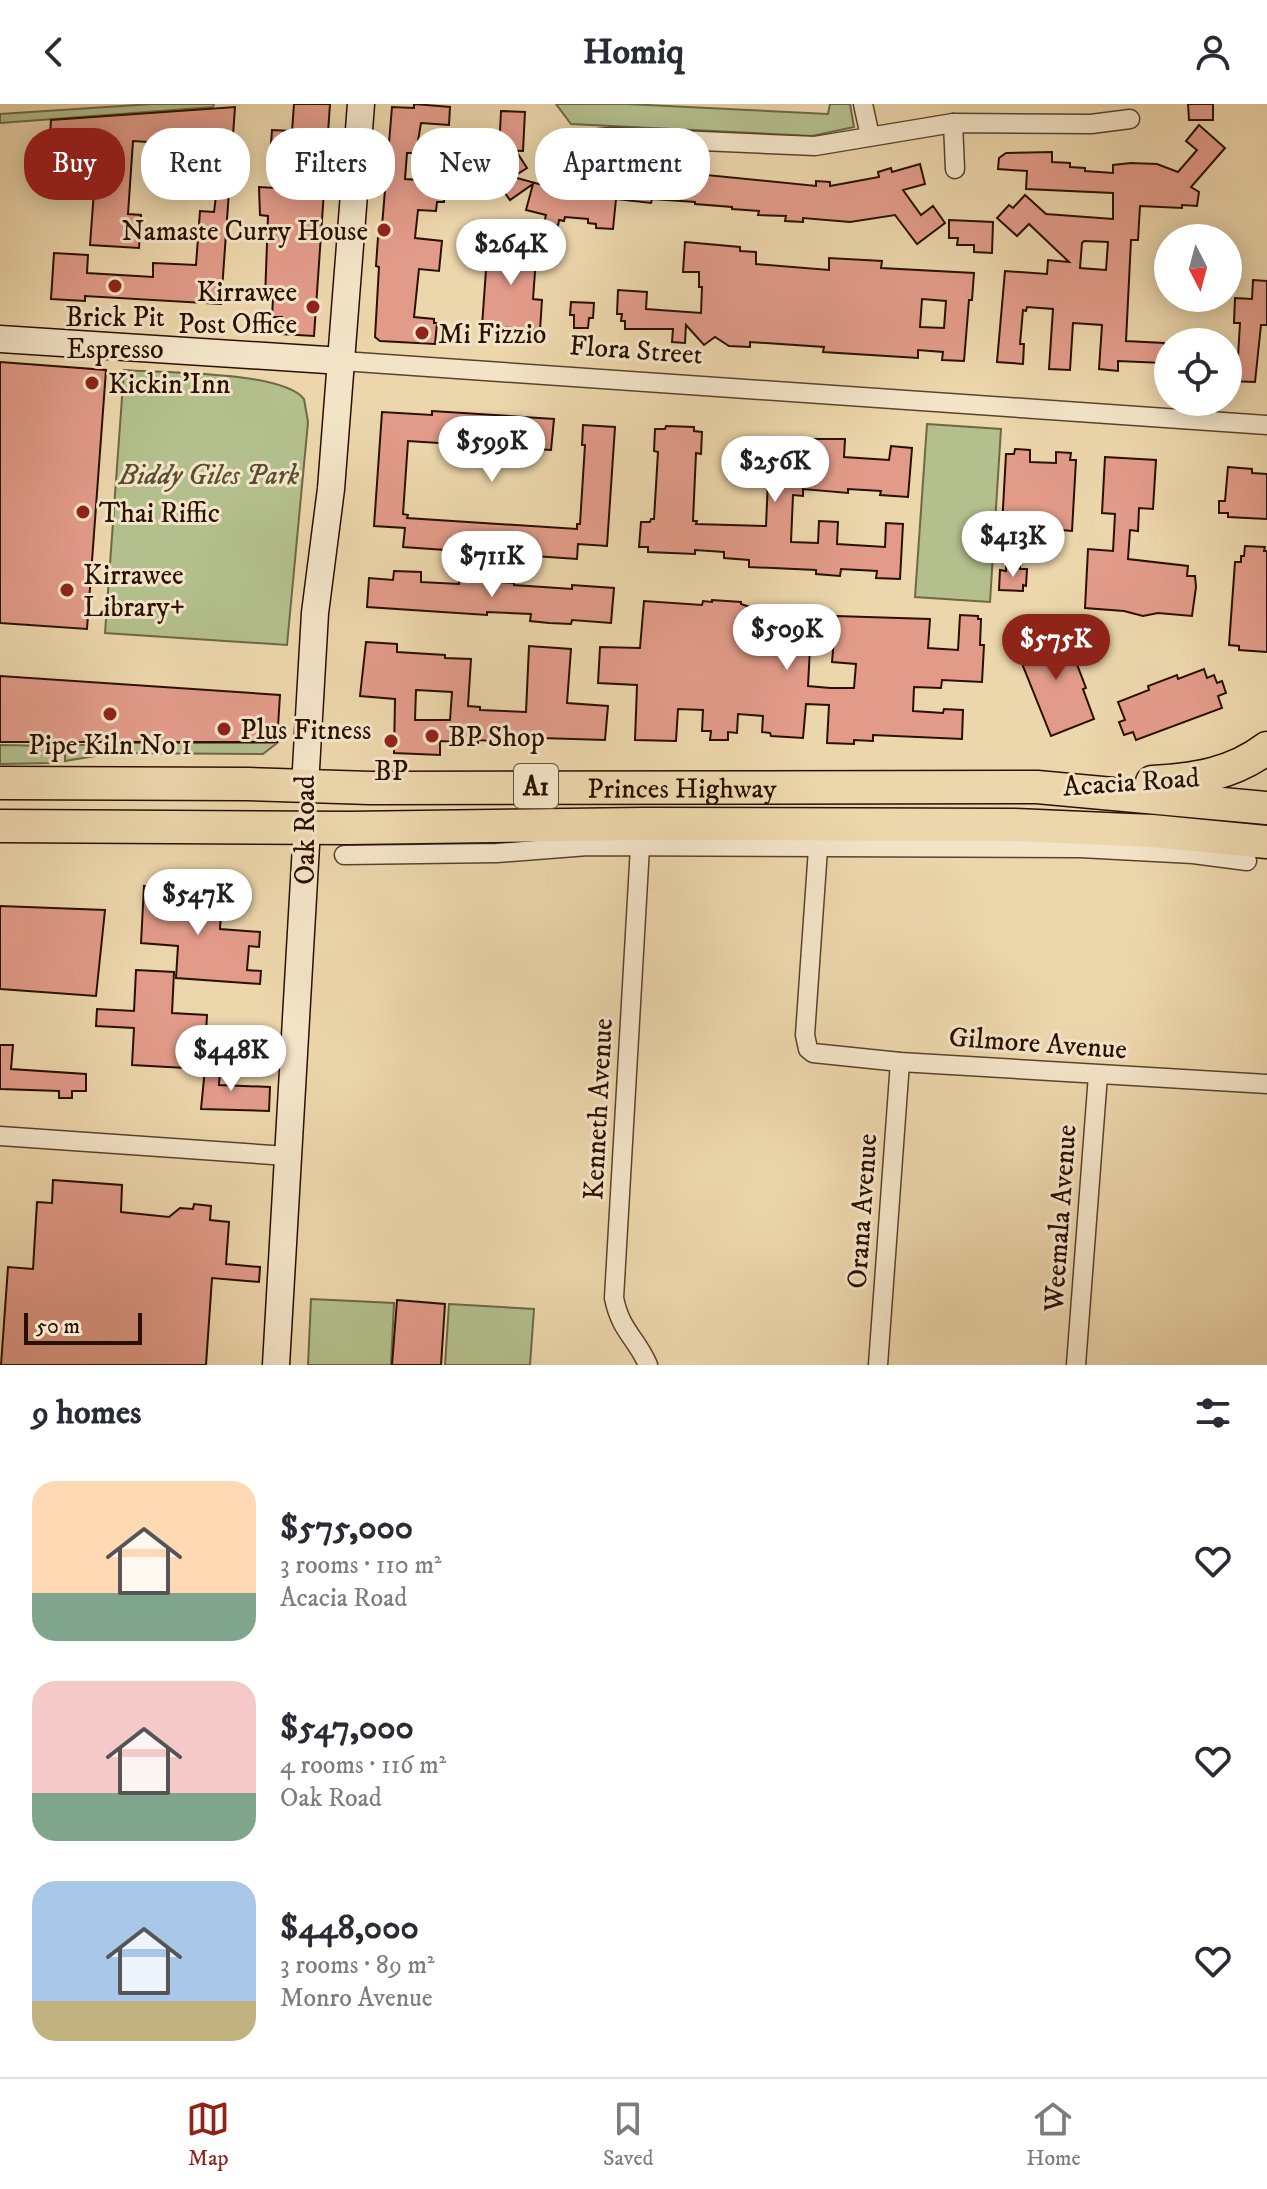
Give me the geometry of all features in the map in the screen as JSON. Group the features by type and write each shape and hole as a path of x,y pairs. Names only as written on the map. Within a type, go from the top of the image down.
{"highway":[{"name":"Acacia Road","path":"1037,787 1202,778 1246,762 1267,748"},
{"name":"Princes Highway","path":"0,783 1037,787 1267,808"},
{"name":"Oak Road","path":"305,786 307,828"},
{"name":"Princes Highway","path":"0,826 1028,825 1152,831 1257,852"}],"street":[{"name":"Oak Road","path":"305,786 315,613 331,489 361,104"},
{"path":"863,104 870,136"},
{"path":"710,141 815,146 953,123 1091,124 1130,119"},
{"path":"953,123 955,169"},
{"name":"Flora Street","path":"0,339 1267,425"},
{"name":"Oak Road","path":"276,1365 307,828"},
{"name":"Princes Highway","path":"344,855 497,853 579,847 1080,848 1193,854 1257,852"},
{"name":"Kenneth Avenue","path":"640,847 614,1298 624,1330 648,1365"},
{"name":"Gilmore Avenue","path":"818,849 805,1035 808,1049 819,1055 1267,1084"},
{"name":"Orana Avenue","path":"878,1365 900,1062"},
{"name":"Weemala Avenue","path":"1076,1365 1098,1075"},
{"path":"0,1136 287,1156"}],"green space":[{"path":"152,104 214,104 213,107 0,123 0,114"},
{"path":"556,104 627,104 828,114 830,104 850,104 854,127 812,136 710,131 710,128 571,124"},
{"name":"Biddy Giles Park","path":"124,370 247,378 292,390 304,399 308,422 287,645 105,633"},
{"path":"927,424 1001,429 990,602 915,597"},
{"path":"109,743 277,743 263,754 109,753"},
{"path":"0,745 54,746 54,763 0,764"},
{"path":"65,745 96,745 96,756 65,761"},
{"path":"311,1299 394,1303 391,1365 308,1365"},
{"path":"449,1304 534,1309 530,1365 445,1365"}],"building":[{"path":"294,104 330,104 328,128 292,128"},
{"path":"414,104 450,107 449,125 421,123 420,128 411,128 411,153 407,153 405,179 411,179 411,200 444,200 437,202 436,211 418,210 415,238 442,241 439,271 419,269 414,317 434,319 437,323 435,344 380,341 375,337 378,237 381,238 384,200 395,200 395,128 390,128 392,107 414,108"},
{"path":"1188,104 1213,104 1213,120 1189,120"},
{"path":"235,107 234,128 141,128 141,142 133,141 128,214 141,215 139,248 90,245 93,200 125,200 125,128 50,128 51,120"},
{"path":"501,111 525,112 523,151 519,151 519,128 500,128"},
{"path":"1199,125 1225,148 1191,187 1199,192 1197,206 1140,206 1138,240 1131,240 1126,341 1154,342 1154,363 1118,361 1118,371 1099,369 1102,325 1073,323 1070,370 1049,369 1053,309 1027,307 1026,311 1023,310 1020,344 1024,344 1023,364 997,362 1005,271 1047,274 1048,260 1069,262 1029,224 1017,236 997,218 1009,205 1013,208 1025,195 1046,214 1113,219 1113,193 1026,189 1027,171 998,169 999,158 1006,153 1052,152 1052,162 1070,163 1070,167 1085,168 1085,171 1113,173 1113,165 1131,163 1157,164 1178,172 1197,150 1186,141","holes":["1084,241 1108,242 1106,270 1080,268"]},
{"path":"519,156 527,168 519,173"},
{"path":"920,164 925,184 903,190 921,215 933,206 945,223 917,244 895,215 850,222 803,218 803,222 785,221 786,216 758,215 759,211 666,200 710,200 710,175 816,186 816,181 830,182 830,186 879,177 878,172 891,168 892,172"},
{"path":"519,179 535,183 535,200 616,200 613,229 596,228 596,224 588,223 588,219 565,217 564,221 559,220 558,226 544,223 546,215 526,210 533,184 519,194"},
{"path":"259,187 266,187 266,200 323,200 314,336 281,334 282,317 272,317 273,299 265,298 268,216 260,215"},
{"path":"216,200 228,200 221,304 85,296 85,301 51,299 54,253 88,255 87,273 153,277 153,263 196,265 200,211 214,212"},
{"path":"625,200 652,200 651,203"},
{"path":"949,220 993,222 992,253 974,252 974,245 957,245 958,238 949,238"},
{"path":"488,242 537,245 533,299 542,300 540,330 482,326"},
{"path":"685,242 740,247 740,251 756,252 756,264 829,270 829,258 882,261 881,268 974,273 964,361 942,360 943,352 918,350 918,358 823,352 824,347 750,342 750,347 729,346 715,337 704,345 686,325 685,343 672,342 673,329 625,329 622,314 617,314 618,290 647,292 646,309 701,313 699,272 683,272","holes":["922,299 946,301 944,328 920,327"]},
{"path":"1253,280 1267,281 1267,325 1261,325 1255,382 1242,382 1242,328 1240,323 1234,323 1234,312 1242,312 1242,298 1252,299"},
{"path":"571,302 594,303 593,318 589,318 588,328 574,328 574,315 570,315"},
{"path":"0,362 106,370 87,629 0,623"},
{"path":"432,411 554,419 551,450 408,441 403,514 408,515 407,518 577,529 577,524 580,524 585,445 582,445 583,425 615,427 607,546 578,544 577,559 403,547 405,528 374,526 382,412 432,415"},
{"path":"666,426 694,427 694,431 702,432 701,454 696,453 693,521 697,521 696,524 766,526 768,480 731,479 733,442 791,445 791,439 845,439 844,457 889,460 891,446 912,448 908,497 848,489 848,493 803,489 803,496 793,495 791,542 818,543 819,521 838,522 837,544 885,547 886,523 903,524 900,579 876,578 877,571 841,569 840,576 816,574 816,570 749,567 749,560 724,558 724,552 648,552 648,547 639,547 641,522 654,519 658,452 654,451 655,429 665,429"},
{"path":"1015,449 1030,450 1030,462 1056,463 1056,452 1071,453 1070,460 1076,460 1072,531 1050,529 1051,524 1002,526 1006,454 1014,454"},
{"path":"1105,457 1156,460 1153,509 1139,508 1138,531 1130,530 1128,559 1188,566 1187,576 1195,576 1196,587 1192,616 1158,613 1143,616 1085,608 1088,549 1113,551 1115,514 1102,513"},
{"path":"1228,467 1267,474 1267,519 1228,517 1228,513 1219,513 1219,501 1225,501"},
{"path":"1245,546 1265,547 1264,551 1267,551 1267,652 1239,650 1239,646 1229,645 1235,562 1241,562"},
{"path":"1006,565 1027,569 1023,591 999,590 1000,570 1006,571"},
{"path":"394,571 421,572 421,582 459,584 459,577 488,578 488,581 514,585 614,588 611,623 572,620 571,624 549,623 530,621 531,614 487,612 487,615 367,607 369,578 393,580"},
{"path":"644,601 702,605 703,601 741,602 750,607 812,610 808,686 830,688 854,688 856,664 832,662 836,616 930,619 928,648 958,650 960,615 978,616 981,619 980,645 984,645 982,682 942,680 941,688 914,687 913,711 943,713 944,709 963,710 962,739 873,735 873,741 827,743 829,705 806,704 803,738 771,736 762,732 763,716 738,714 737,733 728,732 728,740 710,740 711,731 702,731 703,710 678,709 676,741 635,740 637,685 598,683 600,647 640,648"},
{"path":"1040,630 1044,641 1061,634 1067,650 1071,649 1094,719 1051,736 1019,656 1027,653 1021,637"},
{"path":"366,642 397,644 397,652 471,659 468,706 480,707 480,710 526,712 529,646 571,649 567,703 608,706 605,740 505,737 504,742 440,741 440,755 394,753 395,699 360,696","holes":["416,690 452,692 450,720 415,720"]},
{"path":"1204,669 1207,678 1214,675 1217,683 1222,681 1226,693 1218,696 1222,708 1136,740 1133,732 1124,735 1119,722 1125,720 1118,702 1149,690 1148,686"},
{"path":"0,676 280,695 277,742 0,742"},
{"path":"144,886 173,887 172,895 222,898 220,929 260,932 259,947 249,946 247,970 261,971 260,984 176,978 178,946 141,943"},
{"path":"0,906 105,910 96,996 0,989"},
{"path":"136,970 174,972 172,1013 207,1015 204,1069 132,1065 134,1028 96,1026 97,1009 134,1011"},
{"path":"0,1045 13,1045 11,1069 86,1074 86,1091 72,1091 72,1098 59,1098 59,1091 0,1089"},
{"path":"206,1058 221,1059 219,1085 270,1087 269,1111 201,1109"},
{"path":"53,1180 122,1185 121,1212 169,1217 180,1208 193,1209 194,1204 211,1206 210,1220 229,1222 226,1264 260,1267 259,1282 212,1278 206,1365 1,1365 8,1267 33,1269 37,1202 52,1203"},
{"path":"397,1300 445,1304 441,1365 392,1365"}],"place":[{"name":"Namaste Curry House","path":"384,230"},
{"name":"Brick Pit Espresso","path":"115,286"},
{"name":"Kirrawee Post Office","path":"313,307"},
{"name":"Mi Fizzio","path":"422,333"},
{"name":"Kickin'Inn","path":"92,383"},
{"name":"Thai Riffic","path":"83,512"},
{"name":"Kirrawee Library+","path":"67,590"},
{"name":"Pipe Kiln No 1","path":"110,714"},
{"name":"Plus Fitness","path":"224,729"},
{"name":"BP Shop","path":"432,736"},
{"name":"BP","path":"391,741"}]}
